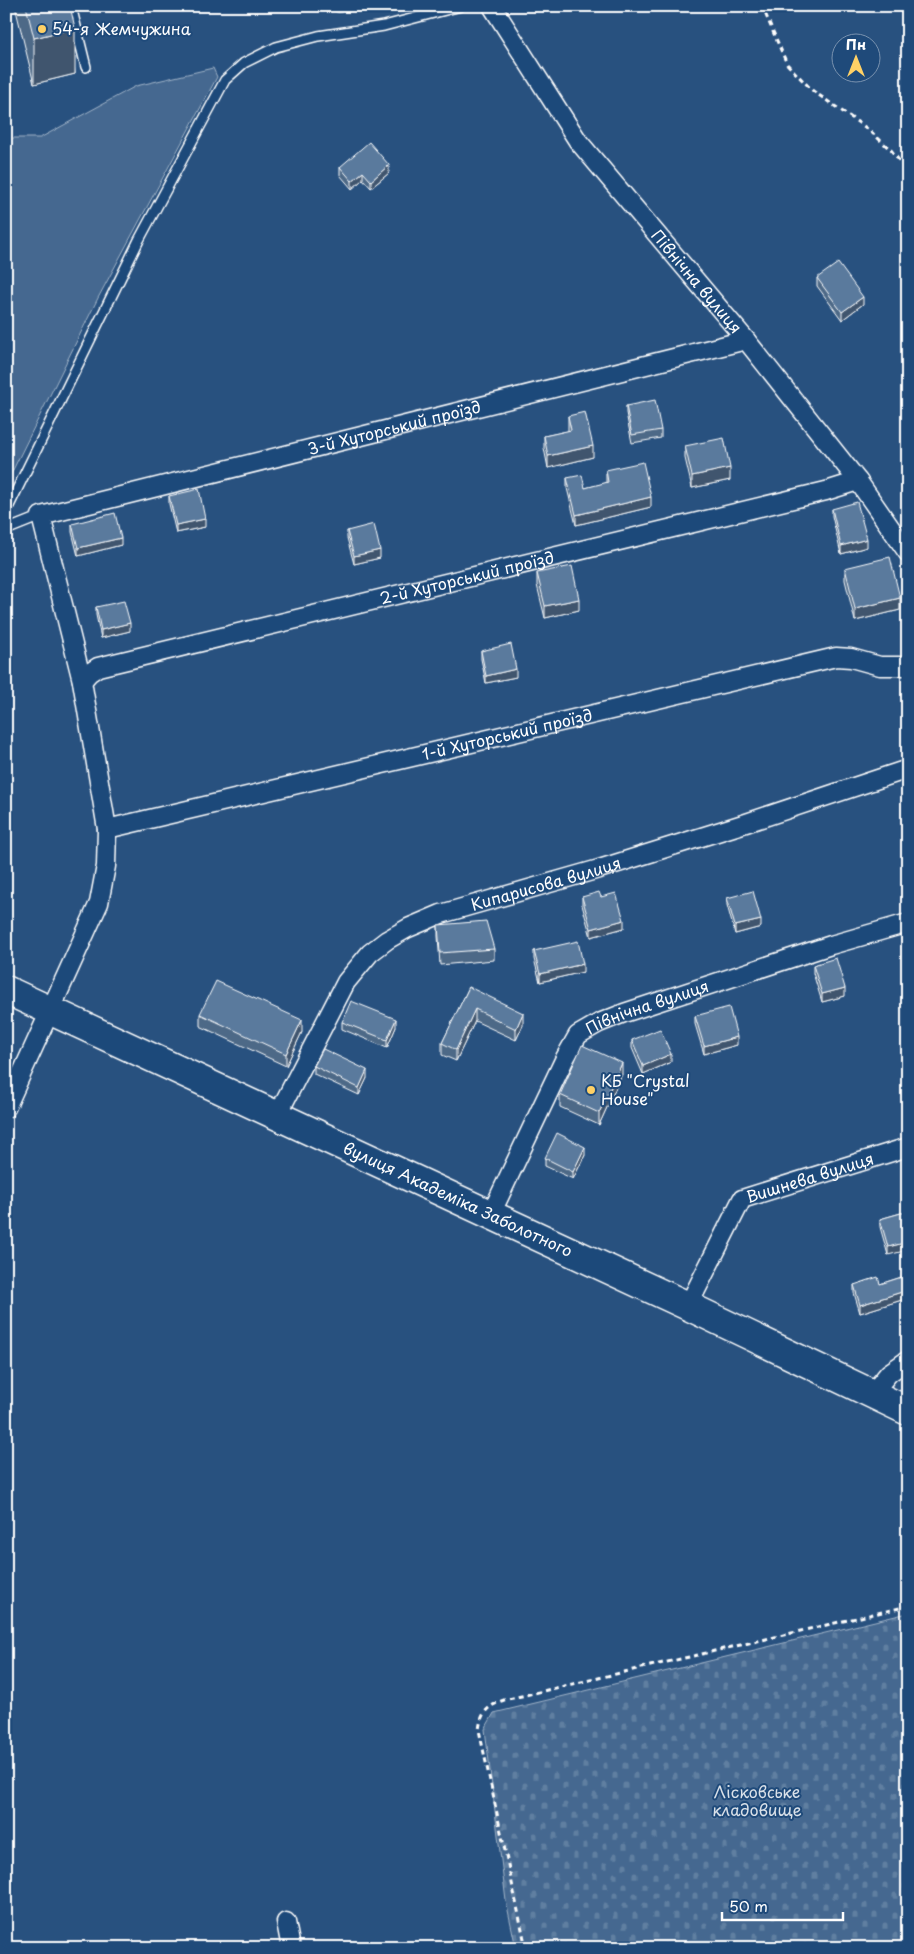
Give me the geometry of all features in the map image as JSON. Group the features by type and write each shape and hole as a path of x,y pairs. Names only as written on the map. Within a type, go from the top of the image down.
{"main road":[{"name":"вулиця Академіка Заболотного","path":"6,990 491,1214 908,1411"}],"street":[{"name":"Північна вулиця","path":"492,6 578,141 746,340 858,481 908,553"},
{"name":"3-й Хуторський проїзд","path":"41,516 746,340"},
{"name":"2-й Хуторський проїзд","path":"82,682 89,673 98,667 797,498 858,481"},
{"path":"6,1108 99,903 106,866 107,829 82,682 41,516"},
{"name":"1-й Хуторський проїзд","path":"107,829 836,657 851,658 880,666 908,666"},
{"name":"Кипарисова вулиця","path":"277,1116 346,982 370,952 408,928 441,914 608,867 908,768"},
{"name":"Північна вулиця","path":"491,1214 565,1058 578,1035 599,1023 624,1013 831,945 908,923"},
{"name":"Вишнева вулиця","path":"688,1306 742,1199 908,1147"},
{"path":"871,1395 889,1373 908,1360"},
{"path":"286,1922 292,1948"}],"lane":[{"path":"71,6 86,68"},
{"path":"6,512 139,240 225,80 244,63 276,47 318,36 384,26 461,6"},
{"path":"6,530 41,516"}],"path":[{"path":"762,6 787,64 813,91 869,130 891,150 908,172"},
{"path":"526,1948 479,1730 480,1720 484,1711 504,1700 908,1606"}],"green space":[{"path":"213,68 217,77 98,298 6,484 6,138 40,138 136,86"},
{"name":"Лісковське кладовище","path":"908,1613 908,1948 516,1948 506,1901 485,1729 494,1713"}],"building":[{"path":"26,6 70,6 75,28 34,38"},
{"path":"369,142 389,165 371,181 363,172 352,181 340,167"},
{"path":"838,263 863,297 842,312 817,278"},
{"path":"655,400 661,430 632,435 626,406"},
{"path":"585,412 593,446 548,456 544,436 571,430 568,416"},
{"path":"724,438 730,468 692,476 685,446"},
{"path":"643,462 651,497 576,515 567,478 582,475 585,488 608,482 606,470"},
{"path":"199,489 205,519 176,525 169,496"},
{"path":"857,502 867,539 841,546 832,509"},
{"path":"115,513 121,538 78,548 72,524"},
{"path":"374,524 380,550 354,556 347,531"},
{"path":"890,557 900,598 855,609 845,568"},
{"path":"572,566 579,599 545,606 537,573"},
{"path":"124,601 130,623 101,630 96,607"},
{"path":"511,644 516,669 486,676 481,651"},
{"path":"753,891 761,920 735,926 727,898"},
{"path":"599,892 601,897 616,893 624,920 591,929 582,897"},
{"path":"486,921 494,949 440,953 438,925"},
{"path":"578,941 583,964 540,974 534,951"},
{"path":"836,958 845,988 822,994 813,965"},
{"path":"216,981 302,1020 286,1054 200,1014"},
{"path":"469,987 523,1013 516,1029 475,1009 456,1050 442,1043"},
{"path":"351,1001 396,1019 387,1040 342,1022"},
{"path":"729,1007 737,1037 704,1046 695,1016"},
{"path":"660,1029 671,1054 643,1066 632,1040"},
{"name":"КБ \"Crystal House\"","path":"582,1045 622,1063 599,1113 560,1095"},
{"path":"323,1049 367,1070 359,1088 314,1066"},
{"path":"557,1133 585,1147 573,1172 545,1158"},
{"path":"908,1211 908,1242 888,1247 880,1219"},
{"path":"908,1275 908,1300 905,1291 860,1305 854,1285 878,1277 880,1284"},
{"path":"133,1944 134,1948 120,1948"}],"place":[{"name":"54-я Жемчужина","path":"42,29"},
{"name":"КБ \"Crystal House\"","path":"591,1090"}]}
